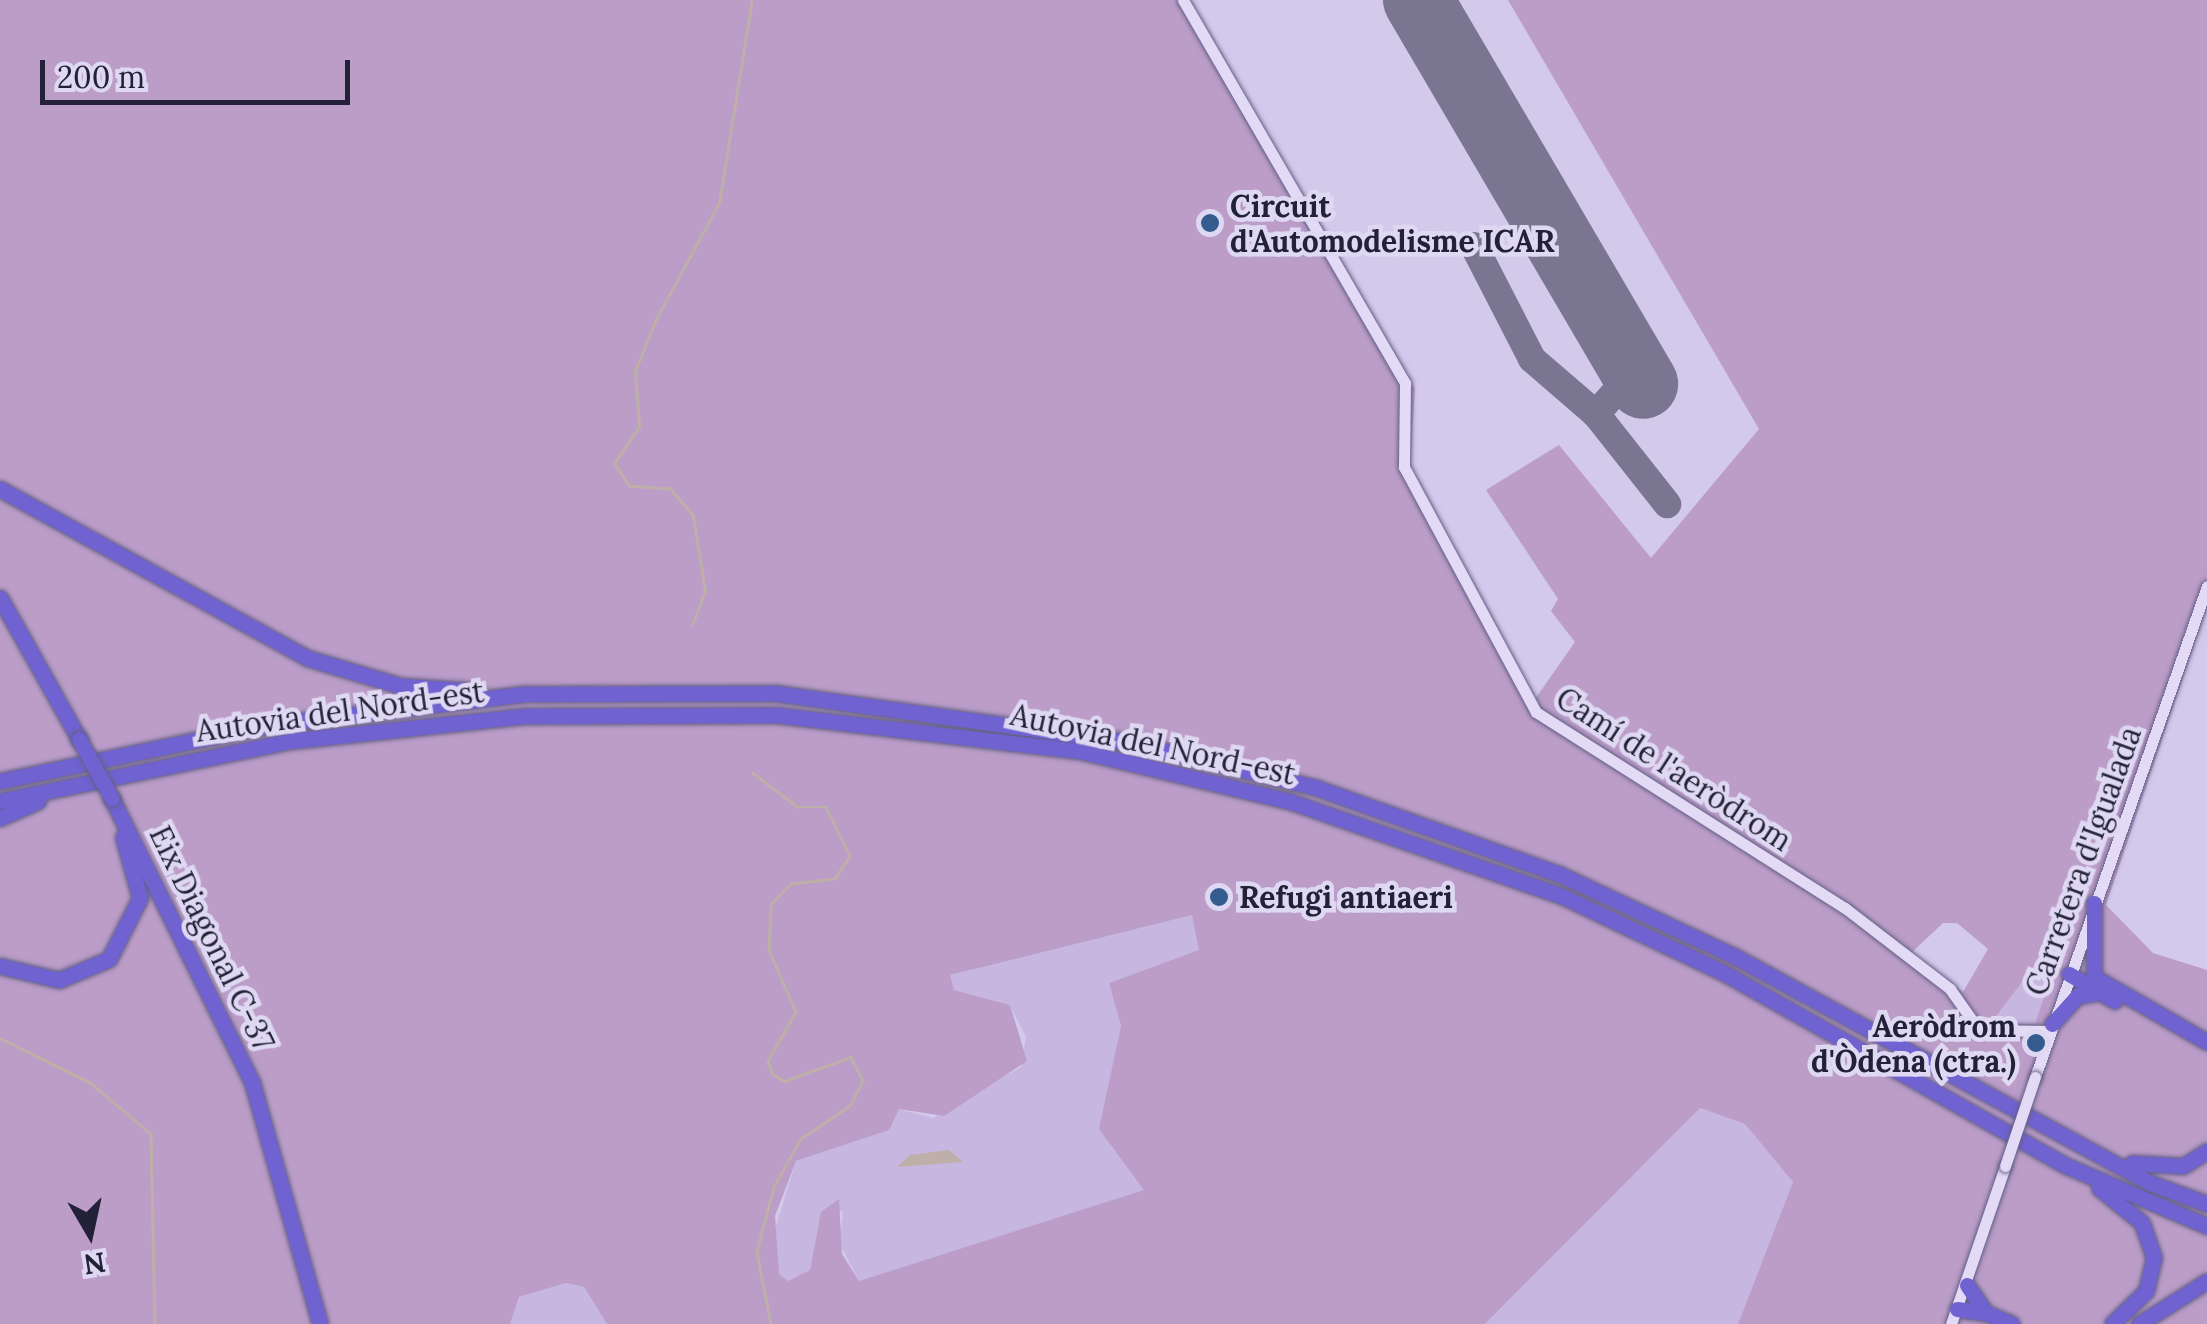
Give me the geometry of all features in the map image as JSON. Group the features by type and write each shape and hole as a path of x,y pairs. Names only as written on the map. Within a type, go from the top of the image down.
{"highway":[{"path":"0,489 307,658 401,686 526,694"},
{"name":"Eix Diagonal C-37","path":"0,598 115,804 224,1023 288,1189 320,1324"},
{"name":"Autovia del Nord-est","path":"0,781 268,724 526,694 774,693 956,712 1317,788 1622,902 2016,1107 2150,1183 2207,1204"},
{"name":"Autovia del Nord-est","path":"0,801 196,758 471,719 688,713 914,726 1152,766 1372,826 1564,897 1724,972 2067,1166 2207,1226"},
{"path":"0,818 196,758"},
{"path":"0,966 59,980 97,969 122,945 140,898 115,804"},
{"path":"2094,904 2095,985"},
{"path":"2069,974 2207,1042"},
{"path":"2050,1028 2077,996 2095,985"},
{"path":"2095,985 2181,1034 2207,1058"},
{"path":"2016,1107 2147,1170 2183,1166 2207,1150"},
{"path":"2067,1166 2142,1222 2154,1257 2146,1292 2112,1324"},
{"path":"2139,1324 2207,1282"},
{"path":"1966,1285 1982,1319"},
{"path":"1954,1316 2012,1324"}],"street":[{"name":"Camí de l'aeròdrom","path":"1182,0 1405,383 1404,467 1536,712 1845,908 1950,989 1979,1030 2050,1028"},
{"name":"Carretera d'Igualada","path":"1954,1316 2050,1028 2207,586"}],"shaded area":[{"path":"0,0 1186,0 1415,388 1410,469 1535,699 1575,642 1551,611 1558,599 1486,490 1559,445 1651,558 1759,429 1508,0 2207,0 2207,607 2106,905 2153,953 2207,970 2207,1324 1738,1324 1793,1182 1745,1124 1700,1108 1485,1324 607,1324 584,1287 566,1283 519,1297 510,1324 0,1324","holes":["1192,915 1199,950 1109,983 1121,1026 1099,1129 1144,1190 859,1281 842,1254 839,1199 821,1212 810,1270 788,1281 779,1274 775,1216 796,1161 889,1130 899,1109 944,1116 1027,1061 1010,1005 954,990 950,975","1943,923 1957,923 1988,949 1963,992 1910,954","2053,941 2058,954 2035,1024 1991,1023"]},
{"path":"1192,915 1200,950 1109,983 1121,1026 1100,1129 1145,1190 859,1281 840,1244 843,1210 819,1224 810,1271 788,1282 779,1274 772,1239 796,1161 873,1135 898,1109 933,1118 1021,1067 1026,1037 1010,1005 954,990 949,975"},
{"path":"2053,940 2058,954 2035,1024 1991,1023"},
{"path":"1699,1108 1745,1123 1793,1182 1738,1324 1485,1324"},
{"path":"949,1150 963,1162 897,1167 910,1155"},
{"path":"566,1283 584,1287 607,1324 510,1324 519,1297"}],"waterway":[{"path":"692,625 705,591 693,516 670,489 629,486 614,463 639,427 635,371 656,319 719,203 752,0"},
{"path":"753,773 798,807 826,807 850,856 835,879 791,884 771,905 769,950 796,1012 768,1061 773,1074 784,1081 851,1057 863,1081 850,1106 801,1139 774,1187 757,1252 771,1324"},
{"path":"0,1038 91,1083 151,1134 155,1324"}],"taxiway":[{"path":"1474,246 1532,359 1596,414"},
{"path":"1635,370 1596,414 1667,504"}],"runway":[{"path":"1418,0 1643,384"}],"place":[{"name":"Circuit d'Automodelisme ICAR","path":"1210,223"},
{"name":"Refugi antiaeri","path":"1219,897"},
{"name":"Aeròdrom d'Òdena (ctra.)","path":"2036,1043"}]}
